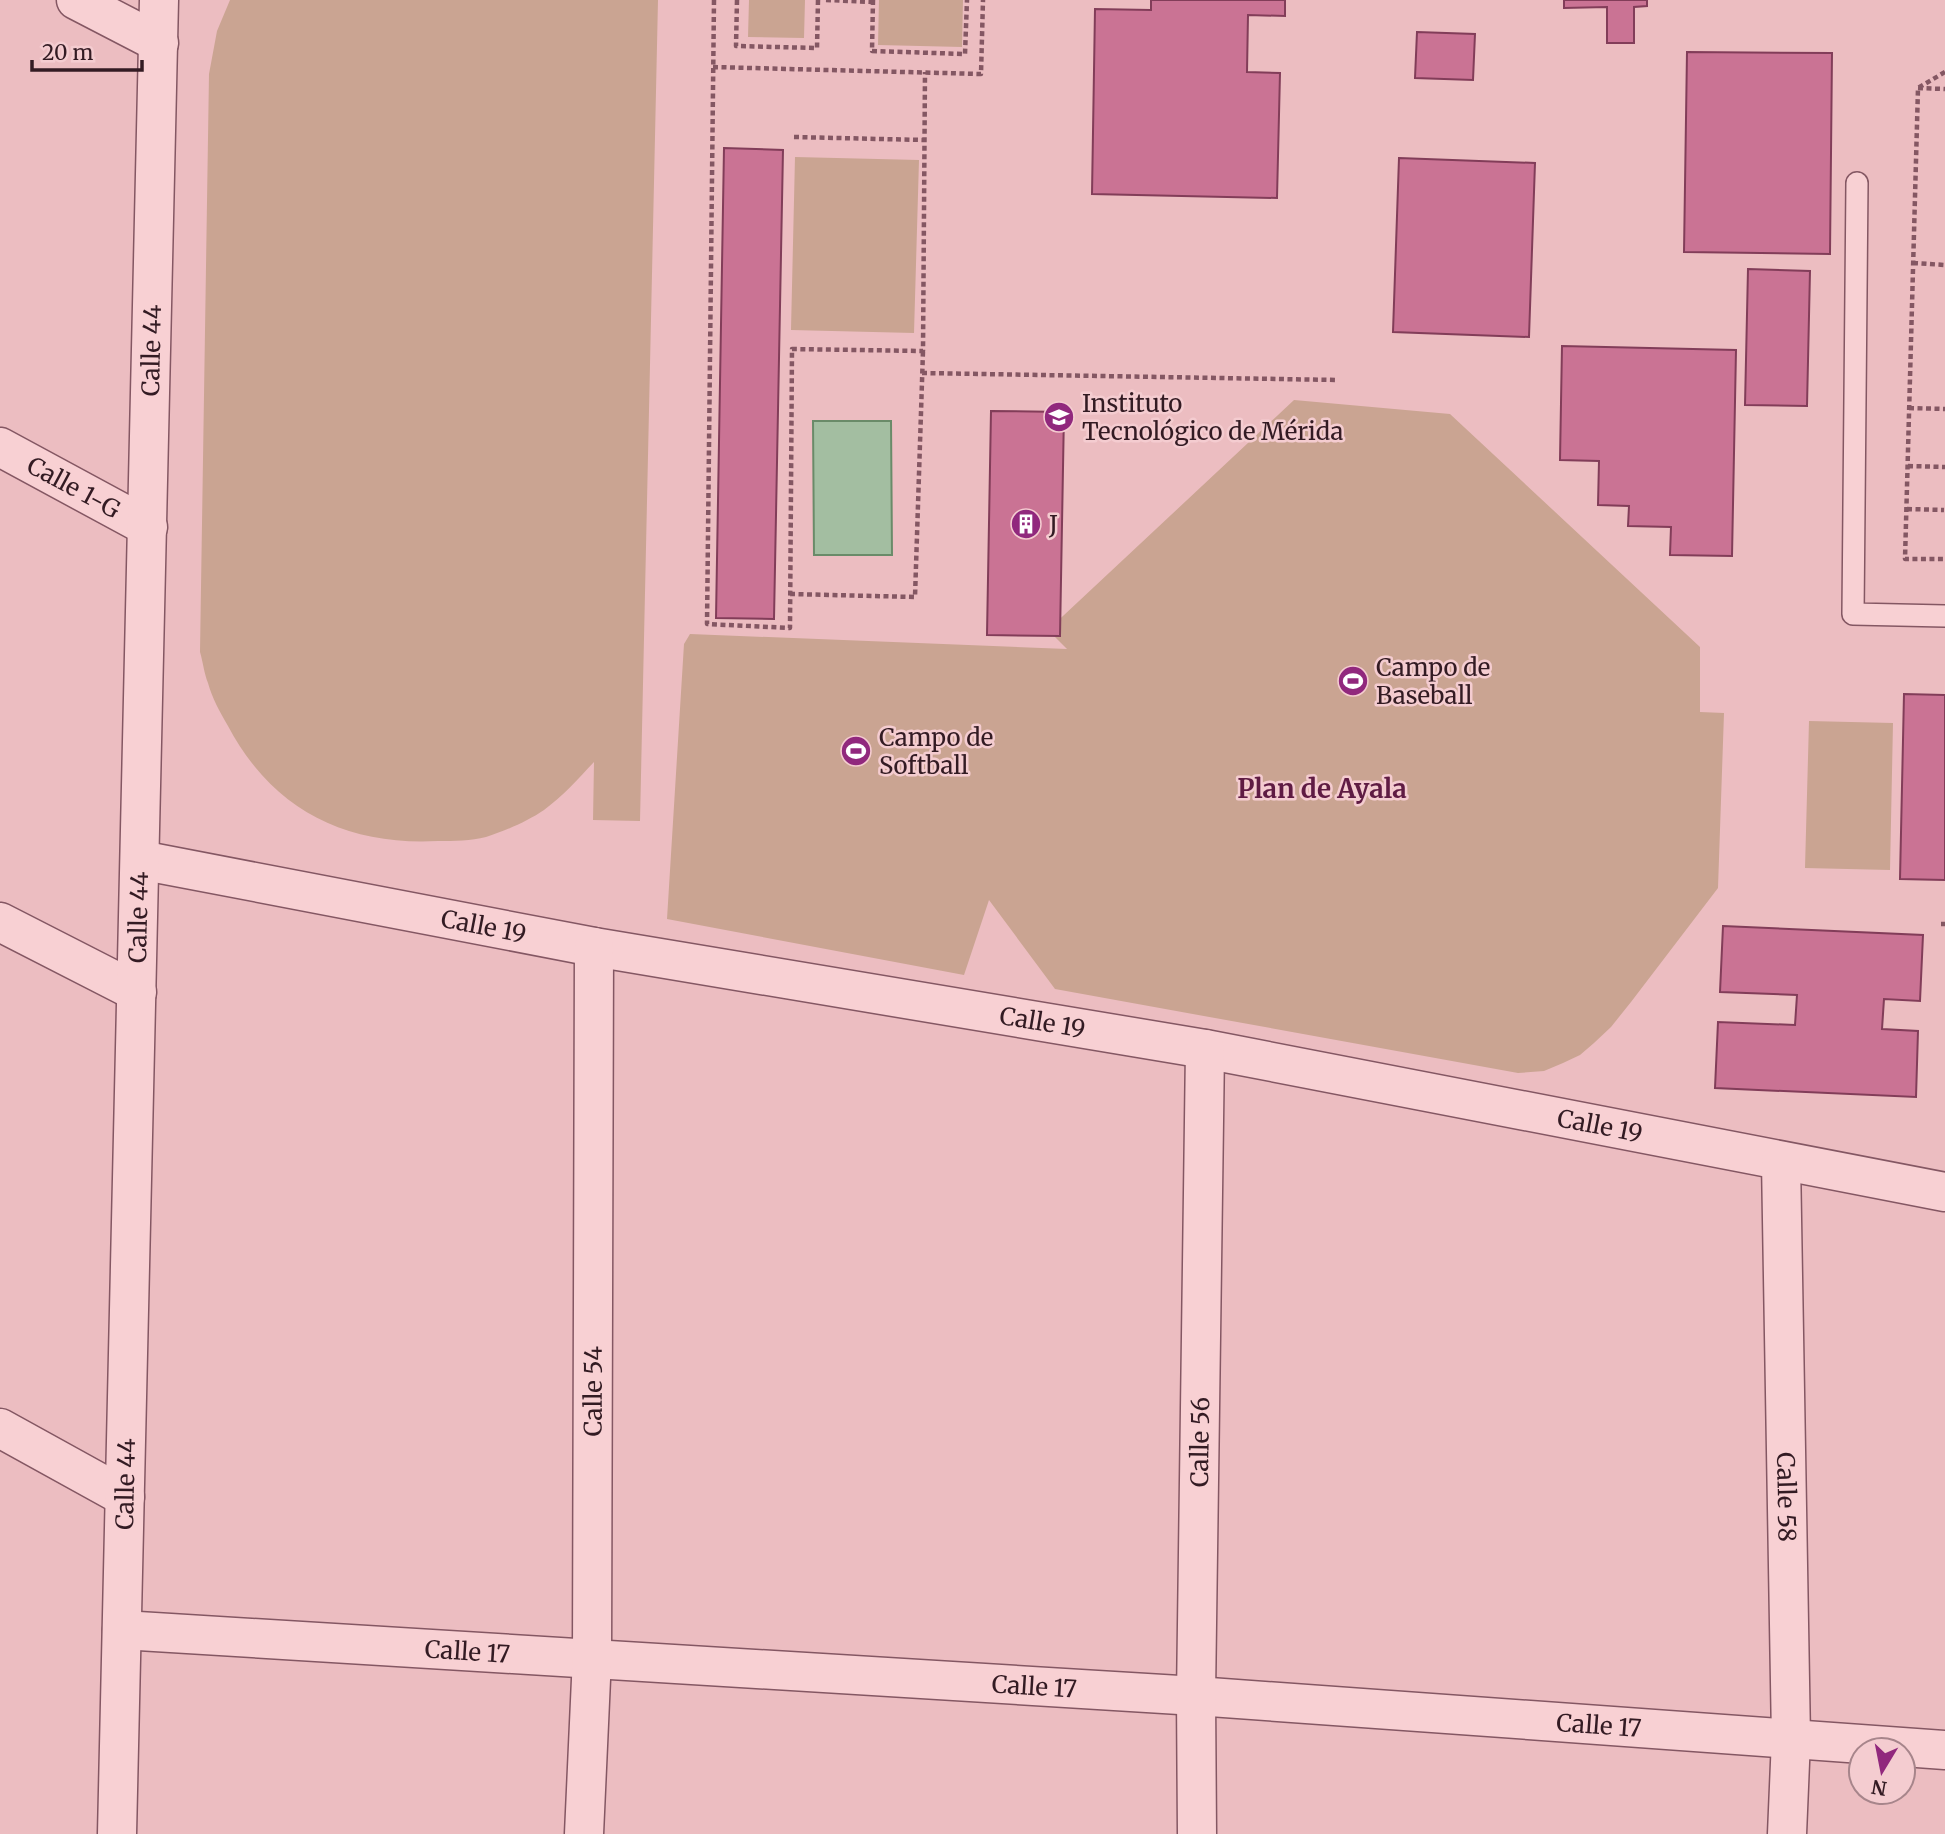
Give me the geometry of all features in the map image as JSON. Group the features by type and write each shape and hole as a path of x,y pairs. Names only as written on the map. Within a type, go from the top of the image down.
{"street":[{"path":"76,0 159,43"},
{"name":"Calle 44","path":"117,1834 159,0"},
{"name":"Calle 1-G","path":"0,447 148,527"},
{"name":"Calle 19","path":"139,860 594,947 1205,1049 1945,1192"},
{"path":"0,922 137,992"},
{"name":"Calle 54","path":"584,1834 592,1657 594,947"},
{"name":"Calle 56","path":"1197,1834 1196,1696 1205,1049"},
{"name":"Calle 58","path":"1781,1161 1791,1739 1787,1834"},
{"path":"0,1428 125,1497"},
{"name":"Calle 17","path":"122,1630 1196,1696 1945,1750"}],"lane":[{"path":"1857,183 1853,614 1945,616"}],"path":[{"path":"714,0 707,624 790,628 792,349 923,351"},
{"path":"737,0 736,46 817,48 818,0"},
{"path":"826,0 873,1 872,51 965,54 967,0"},
{"path":"713,67 981,74 983,0"},
{"path":"790,594 915,597 923,351 925,72"},
{"path":"1918,88 1945,72"},
{"path":"1918,88 1945,89"},
{"path":"1918,88 1905,559 1945,559"},
{"path":"794,136 925,141"},
{"path":"1913,263 1945,265"},
{"path":"922,373 1338,380"},
{"path":"1909,408 1945,409"},
{"path":"1908,466 1945,467"},
{"path":"1907,509 1944,510"}],"shaded area":[{"path":"230,0 658,0 640,821 593,820 594,762 544,810 486,837 404,841 372,837 342,829 289,800 266,780 246,755 216,705 200,652 209,74 217,31"},
{"path":"749,0 805,0 804,38 748,37"},
{"path":"879,0 963,0 962,47 878,45"},
{"path":"795,157 919,160 914,333 791,330"},
{"path":"1294,400 1450,414 1700,647 1700,712 1724,713 1718,888 1611,1027 1580,1055 1544,1071 1518,1073 1055,989 989,900 964,975 667,919 684,644 690,634 1067,649 1048,630"},
{"path":"813,421 891,421 892,555 814,555"},
{"path":"1809,721 1893,723 1890,870 1805,868"}],"building":[{"path":"1151,0 1285,0 1285,16 1248,15 1247,72 1280,73 1277,198 1092,194 1095,9 1151,10"},
{"path":"1564,0 1647,0 1647,6 1634,7 1634,43 1607,43 1607,7 1564,8"},
{"path":"1417,32 1475,34 1473,80 1415,78"},
{"path":"1687,52 1832,53 1830,254 1684,252"},
{"path":"724,148 783,150 774,619 716,618"},
{"path":"1399,158 1535,163 1529,337 1393,332"},
{"path":"1748,269 1810,271 1807,406 1745,405"},
{"path":"1562,346 1736,350 1732,556 1670,555 1671,527 1628,526 1629,506 1598,505 1599,461 1560,460"},
{"name":"J","path":"991,411 1064,412 1060,636 987,635"},
{"path":"1904,694 1945,695 1945,880 1900,879"},
{"path":"1723,926 1923,935 1920,1001 1884,999 1882,1029 1918,1031 1916,1097 1715,1088 1718,1022 1795,1025 1797,995 1720,992"}],"place":[{"name":"Instituto Tecnológico de Mérida","path":"1059,417"},
{"name":"J","path":"1026,524"},
{"name":"Campo de Baseball","path":"1353,681"},
{"name":"Campo de Softball","path":"856,751"}],"district":[{"name":"Plan de Ayala","path":"1322,788"}]}
